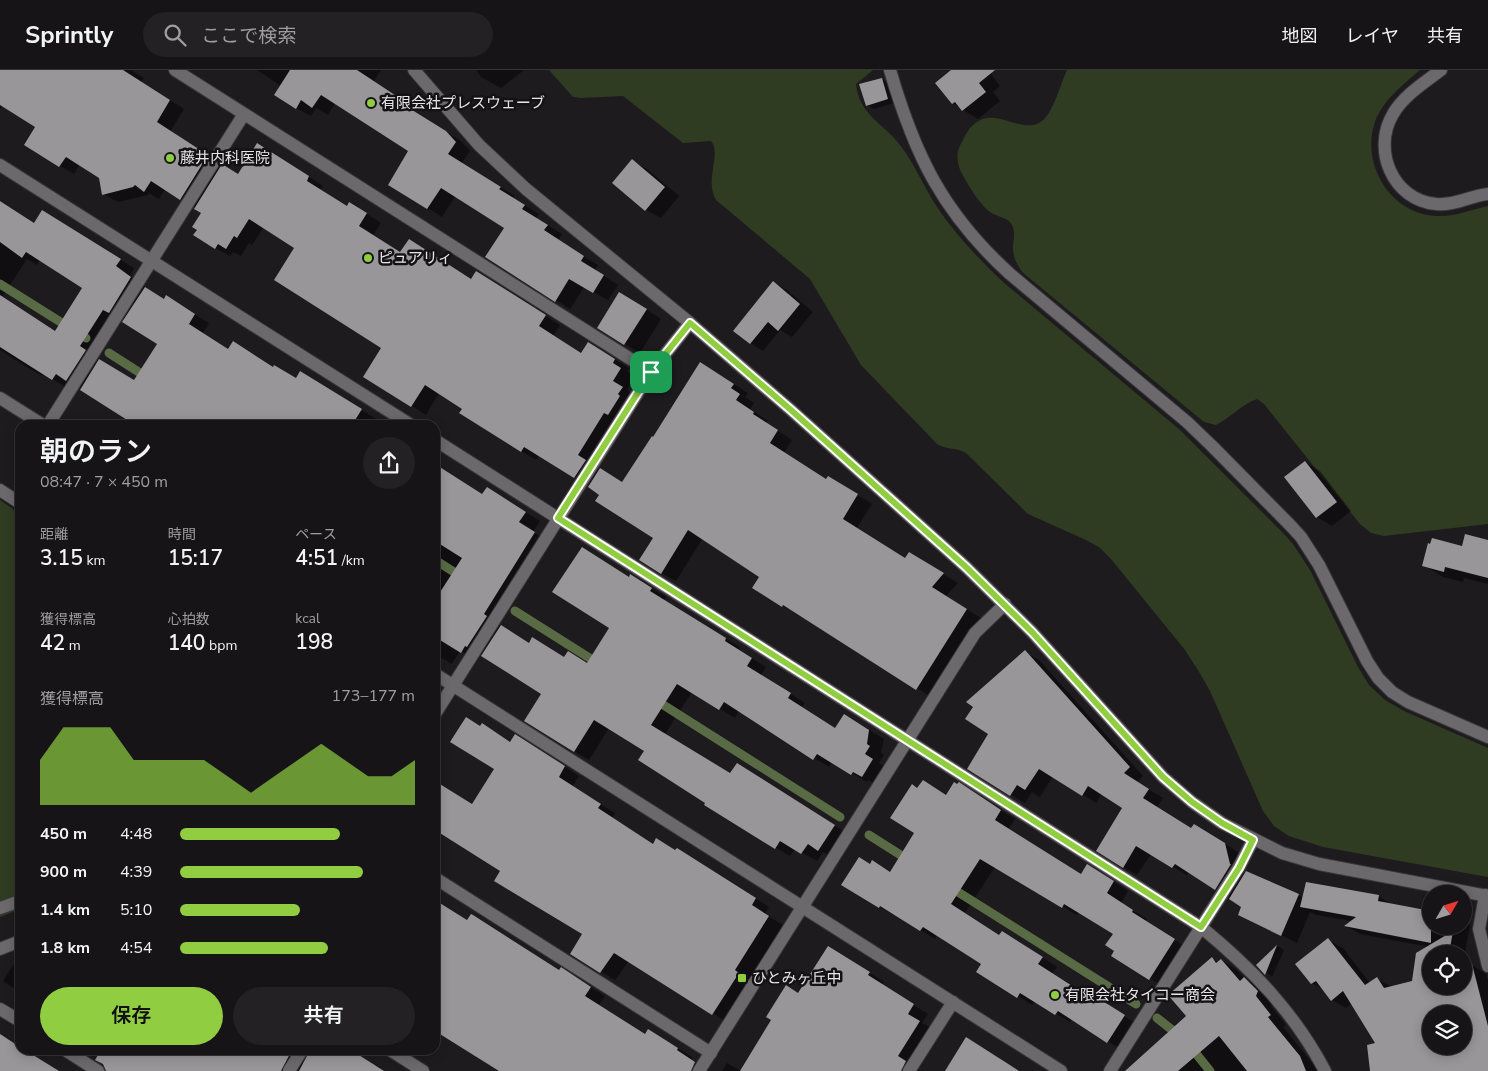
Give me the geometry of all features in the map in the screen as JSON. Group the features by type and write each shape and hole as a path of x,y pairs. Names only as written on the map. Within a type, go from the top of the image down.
{"street":[{"path":"175,70 651,372"},
{"path":"414,70 479,145 526,189 690,323 920,524 1005,604 1163,777 1192,802 1222,823 1282,853 1318,864 1486,895 1478,929 1488,966"},
{"path":"890,70 906,123 926,170 963,226 1010,274 1193,428 1290,525 1301,537 1319,565 1367,662 1384,685 1408,702 1488,737"},
{"path":"1441,70 1393,112 1386,128 1383,145 1386,162 1393,178 1404,190 1419,200 1435,204 1453,204 1488,194"},
{"path":"51,420 244,114"},
{"path":"0,164 403,420"},
{"path":"440,706 651,372 690,323"},
{"path":"0,398 35,420"},
{"path":"440,443 1201,927 1237,957 1266,986 1292,1018 1326,1071"},
{"path":"0,490 15,498"},
{"path":"699,1071 976,633 1005,604"},
{"path":"440,677 1061,1071"},
{"path":"1110,1071 1239,868 1253,840"},
{"path":"440,881 711,1053"},
{"path":"0,908 15,903"},
{"path":"0,949 15,943"},
{"path":"909,1071 953,1002"},
{"path":"0,1009 15,1018"},
{"path":"73,1055 98,1071"},
{"path":"288,1071 299,1055"},
{"path":"398,1055 423,1071"}],"green space":[{"path":"549,70 873,70 856,84 862,104 900,145 935,204 950,225 984,264 1180,430 1293,544 1310,570 1358,667 1369,685 1385,700 1404,711 1488,748 1488,877 1323,847 1289,836 1274,826 1263,811 1210,691 1198,670 1185,650 1111,559 1099,547 1028,514 966,453 937,444 861,365 810,279 716,200 712,184 715,153 711,141 683,143 623,96 573,97"},
{"path":"1067,70 1420,70 1393,94 1377,116 1371,141 1372,156 1376,171 1384,185 1393,197 1406,207 1420,213 1436,216 1462,213 1488,206 1488,524 1384,536 1371,533 1360,524 1264,404 1257,399 1246,404 1216,425 1204,422 1022,272 1014,255 1012,225 1008,220 986,209 978,199 961,172 958,163 958,152 971,127 980,120 998,118 1025,125 1034,125 1042,121 1053,105"},
{"path":"0,500 15,512 15,911 0,917"}],"building":[{"path":"0,70 123,70 170,100 157,122 208,155 180,200 151,181 144,192 135,185 102,195 99,178 66,157 59,167 24,145 35,127 0,105"},
{"path":"290,70 357,70 398,97 396,100 446,131 456,142 448,154 501,187 499,189 525,205 522,209 548,225 544,230 584,256 581,261 604,275 593,293 569,279 555,302 485,257 504,228 441,188 427,209 388,185 408,151 321,95 312,108 301,100 296,109 274,95"},
{"path":"951,70 995,70 979,83 986,92 962,111 955,102 952,104 935,83"},
{"path":"882,78 888,99 866,106 859,84"},
{"path":"257,143 309,176 307,181 347,206 349,202 367,213 359,226 400,252 409,239 471,279 476,271 546,315 539,326 581,353 588,342 615,359 613,363 621,368 613,381 623,387 618,394 620,396 608,415 604,413 578,455 586,460 574,478 524,447 521,452 459,413 462,409 425,385 411,407 363,377 381,348 274,280 294,248 249,219 237,238 234,236 226,249 218,244 215,249 193,235 197,230 192,227 201,213 194,209 222,164 238,174"},
{"path":"632,159 665,187 645,211 612,183"},
{"path":"0,201 34,223 42,210 121,259 116,266 131,277 109,313 103,310 80,346 86,350 66,381 56,374 52,380 0,347 0,295 55,331 82,288 26,252 22,258 0,242"},
{"path":"773,281 800,304 778,331 768,322 750,344 733,331"},
{"path":"145,287 164,299 166,295 195,314 189,324 228,349 233,341 273,367 274,365 296,378 300,371 362,409 355,420 127,420 80,390 99,359 134,380 157,344 122,322"},
{"path":"619,292 647,309 624,345 597,328"},
{"path":"700,362 734,384 731,388 740,394 736,400 754,412 753,414 778,430 770,443 826,479 828,476 858,494 843,519 905,558 909,552 944,573 932,587 967,609 916,690 783,605 782,607 752,588 759,577 688,530 661,574 639,560 653,538 595,501 599,495 588,487 600,468 622,482"},
{"path":"1305,461 1337,502 1316,518 1284,477"},
{"path":"440,467 482,494 487,487 526,512 519,522 535,532 484,614 487,616 461,653 440,640 440,592 462,558 440,544"},
{"path":"1465,534 1488,540 1488,578 1445,567 1444,572 1422,566 1428,543 1430,544 1432,538 1462,546"},
{"path":"582,547 629,577 630,574 652,588 650,591 726,638 725,641 752,658 747,666 791,693 788,698 835,728 844,714 869,730 867,744 870,746 865,754 873,759 862,777 853,772 851,775 817,754 813,760 724,702 719,710 677,684 651,725 730,773 737,763 835,825 818,851 808,844 801,854 780,841 775,849 704,805 705,803 638,760 644,751 594,720 574,752 524,721 541,694 481,656 501,625 529,643 532,637 564,657 568,651 587,663 609,628 552,592"},
{"path":"1025,650 1130,767 1124,773 1149,789 1143,798 1191,828 1194,824 1225,843 1231,864 1215,890 1175,864 1172,868 1136,846 1123,868 1096,851 1122,808 1088,786 1082,796 1039,769 1025,790 1017,785 1010,796 967,769 988,734 965,719 973,707 966,702"},
{"path":"466,717 480,726 482,723 510,742 515,734 565,766 559,777 601,804 598,808 653,844 656,838 675,850 677,848 756,898 752,905 769,916 735,970 739,973 712,1015 614,953 600,973 570,954 582,934 494,881 500,871 440,833 440,784 472,804 494,769 450,742"},
{"path":"923,780 946,795 954,782 957,784 959,782 1001,810 995,820 1081,874 1087,864 1114,881 1107,893 1133,910 1132,912 1175,939 1149,980 1111,956 1114,951 1105,945 1113,934 1064,904 1062,908 980,859 951,904 999,935 1002,931 1043,957 1038,964 1088,996 1090,993 1125,1015 1107,1043 1058,1011 1055,1015 1020,993 1017,998 976,972 981,964 923,927 920,931 841,885 859,857 870,864 872,860 890,872 914,833 890,818 912,784 917,788"},
{"path":"1246,871 1299,894 1281,936 1238,915 1241,907 1229,899"},
{"path":"1306,882 1379,895 1378,901 1422,909 1422,935 1431,935 1431,943 1344,926 1356,917 1300,907"},
{"path":"440,903 467,920 471,914 473,915 559,970 561,967 591,987 585,996 645,1034 648,1029 678,1048 677,1050 695,1062 691,1071 499,1071 440,1034"},
{"path":"1446,935 1452,935 1451,945 1429,945"},
{"path":"1328,938 1365,985 1377,977 1384,988 1412,981 1416,953 1422,949 1422,995 1472,995 1472,964 1488,1026 1488,1071 1370,1071 1367,1045 1375,1043 1343,991 1331,1001 1316,981 1311,984 1295,964"},
{"path":"1277,945 1265,975 1256,965"},
{"path":"828,946 870,972 868,975 914,1004 908,1014 920,1021 898,1056 906,1061 901,1071 740,1071 771,1020 766,1017 786,985 798,993"},
{"path":"1212,957 1216,963 1221,959 1240,981 1244,977 1258,991 1256,996 1271,1015 1268,1017 1300,1056 1306,1071 1247,1071 1219,1036 1178,1071 1125,1071 1186,1016 1168,995"},
{"path":"0,1034 15,1044 15,1055 33,1055 59,1071 0,1071"},
{"path":"966,1037 1019,1071 945,1071"},
{"path":"98,1055 289,1055 281,1071 106,1071 103,1064 95,1060"},
{"path":"307,1055 359,1055 384,1071 299,1071"}],"waterway":[{"path":"0,284 86,338"},
{"path":"109,353 148,378"},
{"path":"440,563 462,577"},
{"path":"515,611 599,664"},
{"path":"654,699 840,817"},
{"path":"869,835 910,861"},
{"path":"950,887 1136,1004"},
{"path":"1157,1018 1181,1037"},
{"path":"1190,1046 1210,1071"}],"place":[{"name":"有限会社プレスウェーブ","path":"371,103"},
{"name":"藤井内科医院","path":"170,158"},
{"name":"ピュアリィ","path":"368,258"},
{"name":"ひとみヶ丘中","path":"742,978"},
{"name":"有限会社タイコー商会","path":"1055,995"}],"route":[{"path":"690,323 934,537 1005,604 1163,777 1192,802 1222,823 1253,840 1239,868 1201,927 558,518 651,372 690,323"}]}
